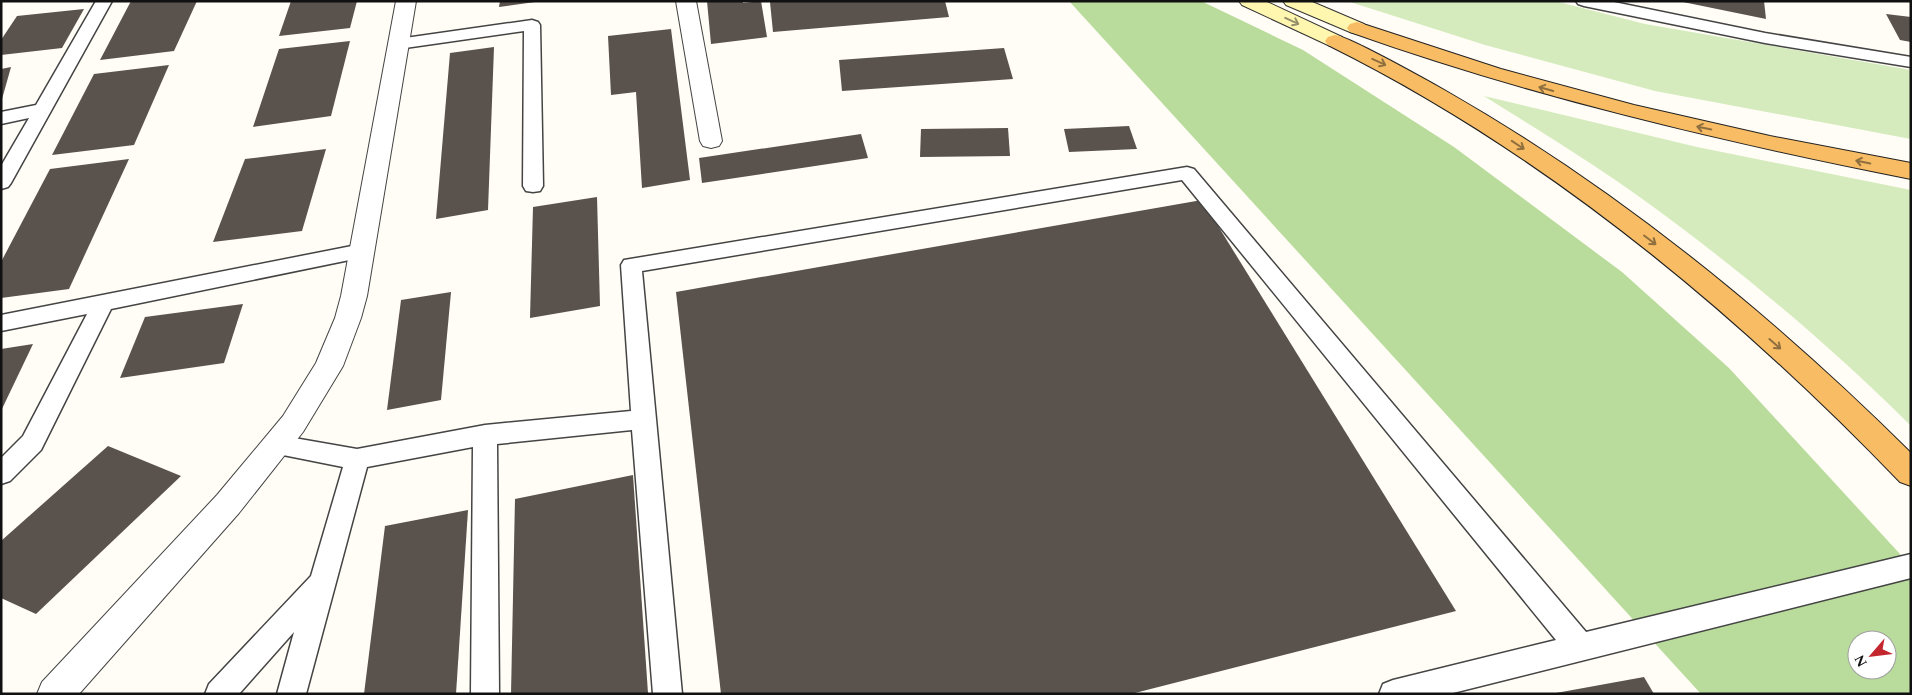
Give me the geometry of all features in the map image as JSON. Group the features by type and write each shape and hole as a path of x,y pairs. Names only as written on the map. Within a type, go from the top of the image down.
{"highway":[{"path":"1357,28 1455,63 1574,97 1759,140 1911,171"},
{"path":"1335,41 1388,66 1448,100 1499,132 1620,217 1716,292 1780,348 1875,436 1911,473"}],"main road":[{"path":"1249,1 1335,41"},
{"path":"1293,1 1357,28"}],"street":[{"path":"55,694 228,504 277,445 319,385 336,350 354,296 406,1"},
{"path":"686,1 711,141"}],"lane":[{"path":"1,183 104,1"},
{"path":"1584,1 1766,38 1911,62"},
{"path":"398,44 532,25 533,186"},
{"path":"1,118 43,109"},
{"path":"668,694 631,265 1187,173 1580,647"},
{"path":"1,323 362,251"},
{"path":"1,474 32,442 104,302"},
{"path":"277,445 357,459 485,435 643,419"},
{"path":"485,435 485,694"},
{"path":"291,694 357,459"},
{"path":"1393,694 1911,566"},
{"path":"219,694 323,582"}],"green space":[{"path":"1069,1 1201,1 1303,50 1454,147 1622,272 1729,368 1911,566 1911,694 1701,694"},
{"path":"1347,1 1555,1 1645,24 1911,70 1911,139 1655,91 1485,45"},
{"path":"1484,96 1697,147 1911,190 1911,426 1823,343 1699,241 1600,170"}],"building":[{"path":"131,1 197,1 174,51 100,60"},
{"path":"291,1 357,1 350,28 279,36"},
{"path":"500,1 535,1 535,2 499,7"},
{"path":"707,1 743,1 743,3 761,1 767,37 711,44"},
{"path":"945,1 949,17 773,32 770,2"},
{"path":"1764,1 1766,19 1683,2"},
{"path":"84,9 62,48 1,55 1,40 17,16"},
{"path":"1886,14 1911,17 1911,42 1900,40"},
{"path":"671,29 690,180 642,188 636,92 611,95 608,36"},
{"path":"350,41 331,116 253,127 279,49"},
{"path":"494,47 488,210 436,219 450,53"},
{"path":"1004,48 1013,79 842,91 839,60"},
{"path":"169,65 134,145 52,155 94,74"},
{"path":"11,67 2,99 1,99 1,69"},
{"path":"1129,126 1137,149 1069,152 1064,129"},
{"path":"1008,128 1010,156 920,157 921,129"},
{"path":"861,134 868,158 702,183 699,158"},
{"path":"326,149 302,231 213,242 245,159"},
{"path":"129,159 69,289 1,298 1,262 50,169"},
{"path":"597,197 600,306 530,318 533,207"},
{"path":"1202,200 1456,611 1131,694 721,694 676,292"},
{"path":"451,292 441,400 387,410 401,300"},
{"path":"243,304 224,363 120,378 145,317"},
{"path":"33,344 1,411 1,349"},
{"path":"108,446 181,476 36,614 1,598 1,541"},
{"path":"633,475 648,693 511,694 515,499"},
{"path":"468,510 456,694 364,694 385,526"},
{"path":"1644,677 1654,694 1556,694 1556,693"}]}
